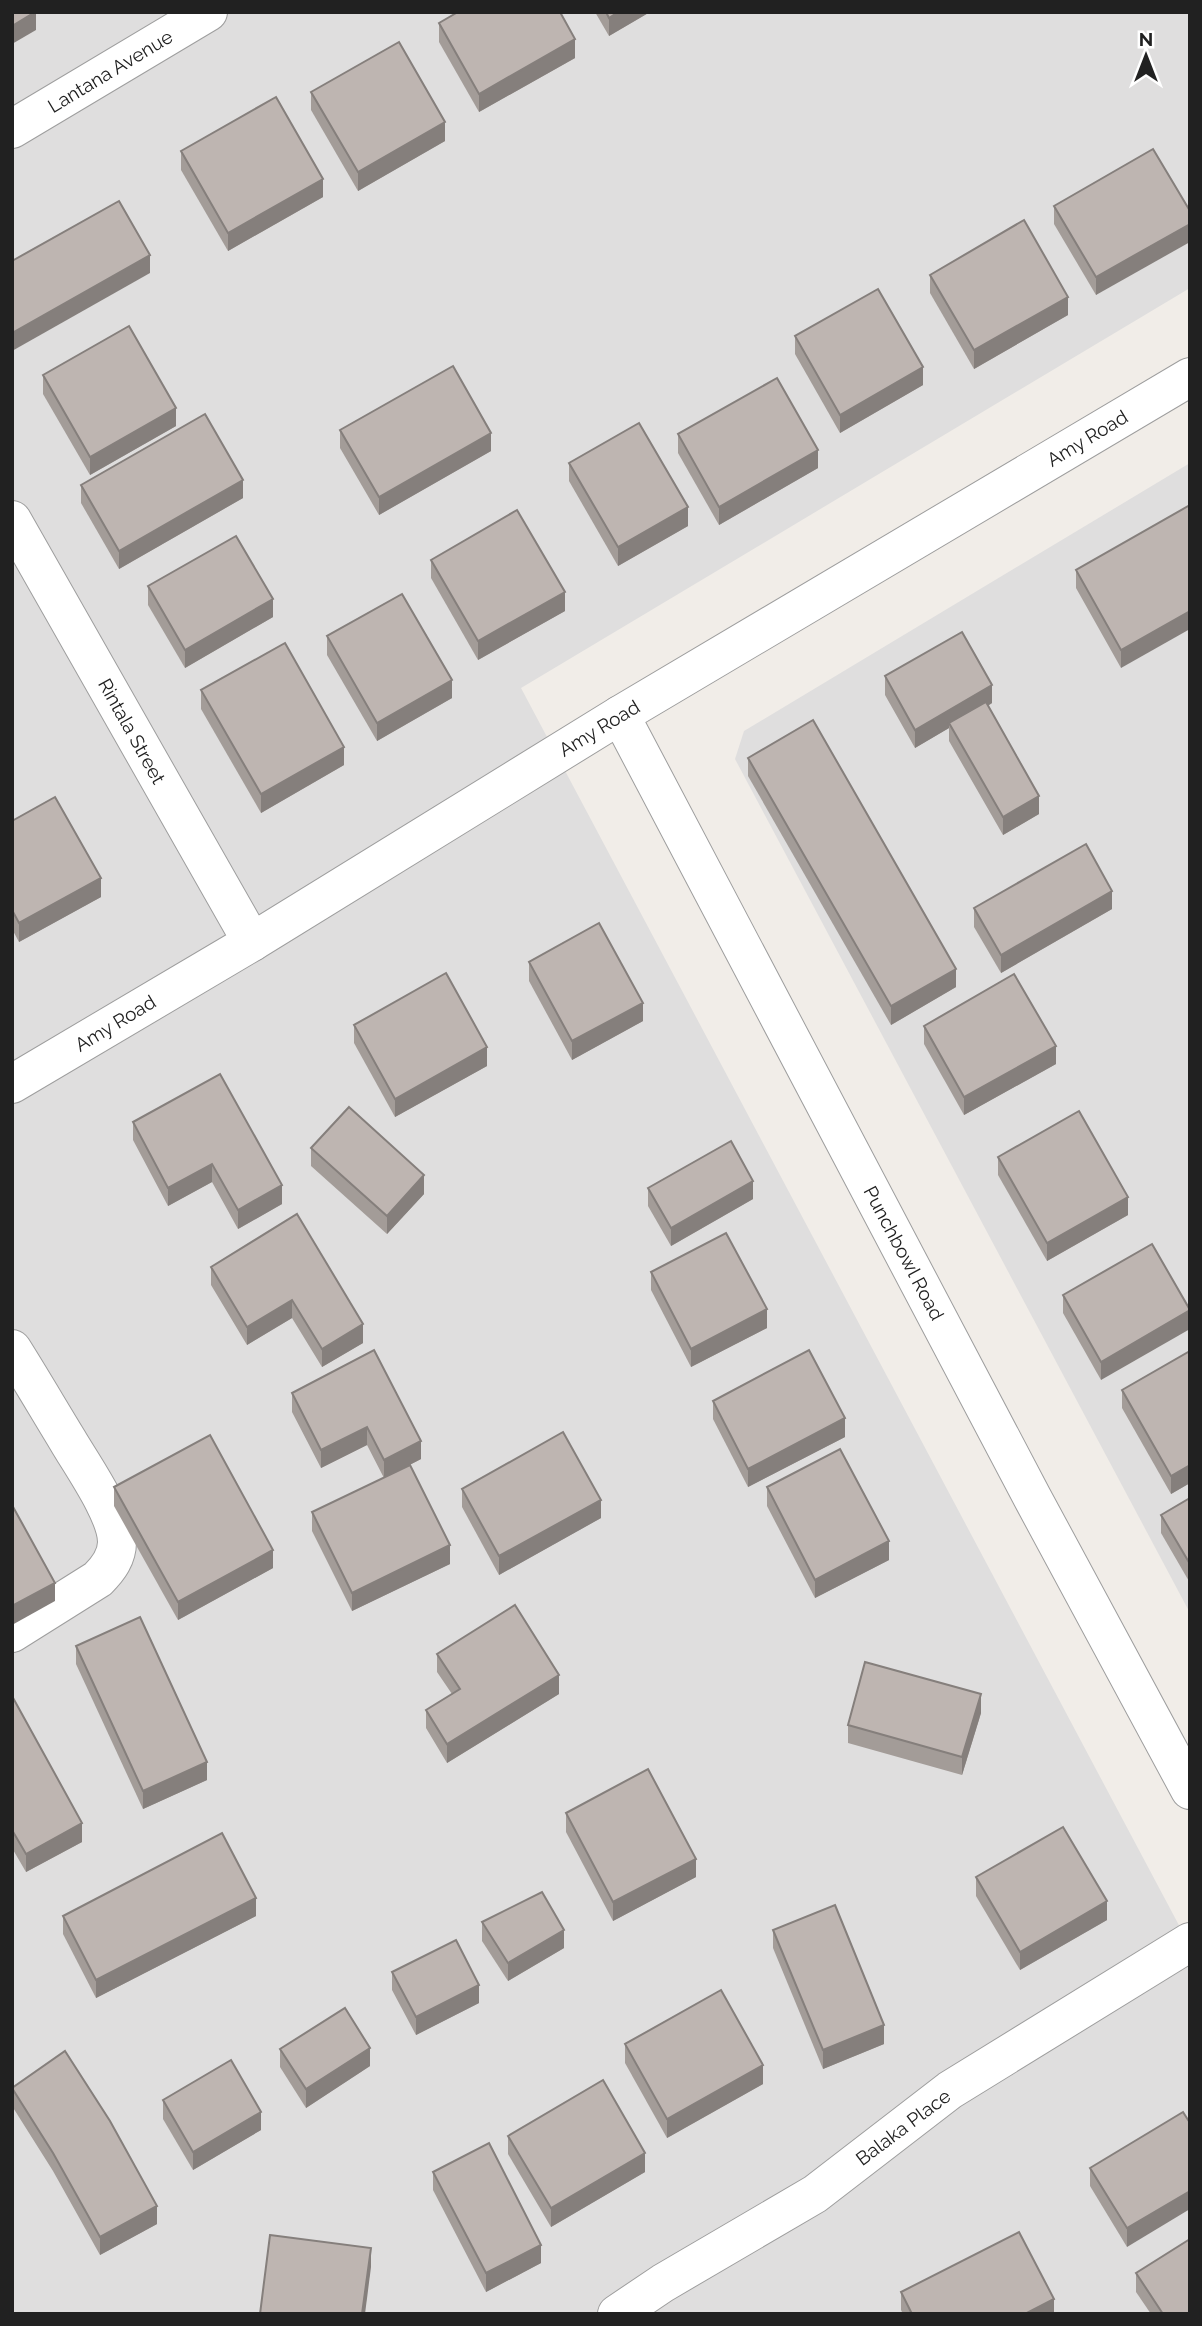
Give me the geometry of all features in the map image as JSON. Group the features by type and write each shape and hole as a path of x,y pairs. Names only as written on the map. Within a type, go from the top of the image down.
{"street":[{"name":"Lantana Avenue","path":"12,129 208,12"},
{"name":"Amy Road","path":"12,1084 252,942 620,715 1190,377"},
{"name":"Rintala Street","path":"12,520 252,942"},
{"name":"Punchbowl Road","path":"620,715 1032,1497 1190,1790"},
{"path":"12,1349 87,1472 107,1509 117,1539 116,1553 109,1568 98,1579 12,1633"},
{"name":"Balaka Place","path":"617,2314 663,2283 815,2194 950,2090 1190,1942"}],"shaded area":[{"path":"12,12 1190,12 1190,288 521,688 1190,1946 1190,2314 12,2314"},
{"path":"1190,463 1190,1613 735,759 744,731"}],"building":[{"path":"12,12 35,12 12,26"},
{"path":"458,12 560,12 575,39 479,94 439,23"},
{"path":"606,12 618,12 609,18"},
{"path":"399,42 445,122 358,172 311,92"},
{"path":"276,97 323,179 228,233 181,151"},
{"path":"1153,149 1190,211 1190,224 1096,277 1054,206"},
{"path":"119,201 150,255 12,333 12,261"},
{"path":"1024,220 1068,297 974,350 930,275"},
{"path":"878,289 923,367 840,415 795,336"},
{"path":"129,326 176,408 90,457 43,375"},
{"path":"453,366 491,433 379,497 340,430"},
{"path":"777,378 818,450 719,507 678,434"},
{"path":"205,414 243,480 119,551 81,485"},
{"path":"639,423 688,507 618,547 569,463"},
{"path":"1190,505 1190,611 1121,650 1076,570"},
{"path":"517,510 565,592 478,641 431,560"},
{"path":"236,536 273,599 185,650 148,586"},
{"path":"402,594 452,680 377,723 327,636"},
{"path":"962,632 992,685 915,730 885,676"},
{"path":"285,643 344,747 261,794 201,690"},
{"path":"986,702 1039,796 1003,817 949,723"},
{"path":"813,720 956,969 891,1006 748,758"},
{"path":"55,797 101,878 19,923 12,910 12,821"},
{"path":"1086,844 1112,891 1001,955 974,908"},
{"path":"599,923 643,1003 572,1041 529,962"},
{"path":"446,973 487,1047 395,1099 354,1025"},
{"path":"1014,974 1056,1046 964,1097 924,1026"},
{"path":"220,1074 282,1185 238,1210 212,1164 168,1188 133,1122"},
{"path":"349,1107 424,1175 387,1216 311,1148"},
{"path":"1079,1111 1128,1197 1047,1243 998,1157"},
{"path":"731,1141 753,1181 671,1228 648,1188"},
{"path":"297,1214 363,1324 322,1349 292,1300 247,1327 211,1267"},
{"path":"726,1233 767,1309 691,1349 651,1272"},
{"path":"1152,1244 1190,1310 1101,1362 1063,1295"},
{"path":"374,1350 421,1441 384,1460 367,1427 321,1450 292,1393"},
{"path":"809,1350 845,1418 748,1469 713,1401"},
{"path":"1190,1351 1190,1465 1171,1476 1122,1390"},
{"path":"563,1432 601,1500 499,1556 462,1489"},
{"path":"210,1435 273,1550 178,1602 114,1487"},
{"path":"840,1449 889,1541 815,1580 767,1487"},
{"path":"410,1465 450,1545 352,1593 312,1512"},
{"path":"1190,1498 1190,1564 1161,1515"},
{"path":"12,1505 55,1583 12,1606"},
{"path":"515,1605 559,1675 447,1744 426,1710 460,1689 437,1654"},
{"path":"140,1617 207,1762 143,1791 76,1646"},
{"path":"865,1662 981,1694 962,1757 848,1725"},
{"path":"12,1696 82,1823 26,1854 12,1830"},
{"path":"648,1769 696,1859 613,1902 566,1813"},
{"path":"1063,1827 1107,1901 1020,1952 976,1877"},
{"path":"222,1833 256,1898 96,1980 63,1916"},
{"path":"542,1892 564,1930 508,1963 482,1922"},
{"path":"835,1905 884,2025 823,2050 773,1930"},
{"path":"456,1940 479,1985 416,2017 392,1972"},
{"path":"721,1990 763,2065 667,2119 625,2044"},
{"path":"345,2008 370,2048 306,2089 280,2049"},
{"path":"65,2051 110,2121 157,2206 100,2237 53,2153 12,2088"},
{"path":"231,2060 261,2112 193,2152 163,2100"},
{"path":"603,2080 645,2153 551,2208 508,2136"},
{"path":"1183,2112 1190,2123 1190,2191 1127,2228 1090,2168"},
{"path":"489,2143 541,2245 486,2273 433,2172"},
{"path":"1019,2232 1054,2299 1025,2314 912,2314 901,2292"},
{"path":"270,2235 371,2248 362,2314 260,2314"},
{"path":"1190,2239 1190,2314 1163,2314 1136,2273"}]}
